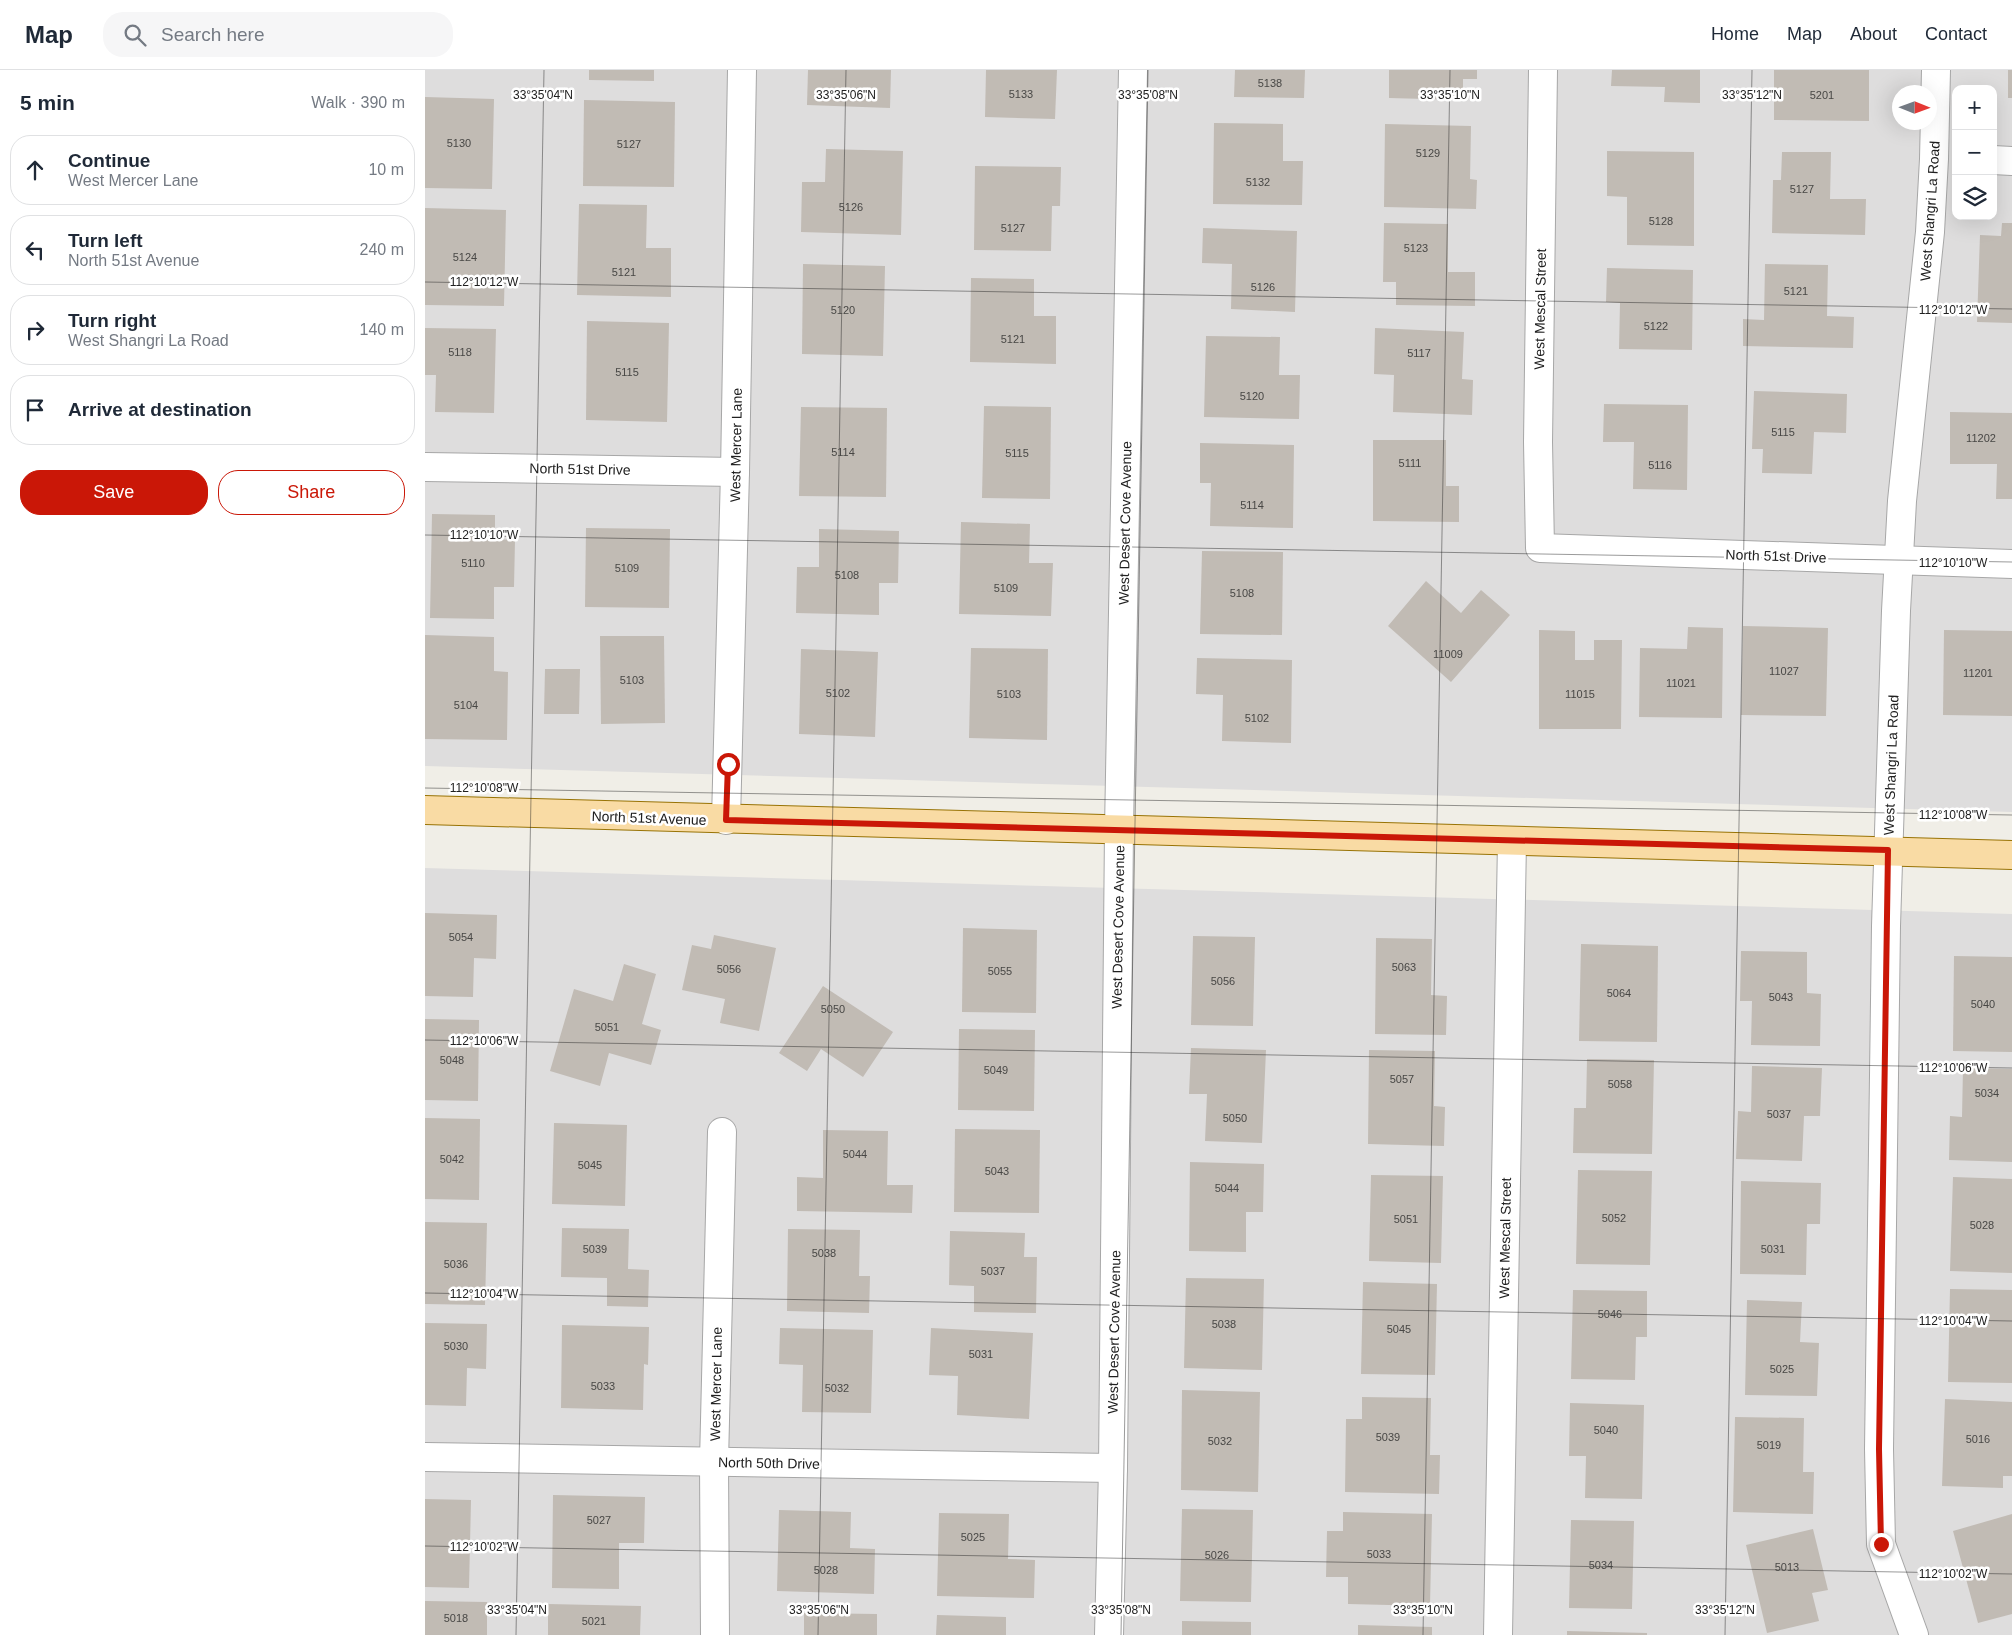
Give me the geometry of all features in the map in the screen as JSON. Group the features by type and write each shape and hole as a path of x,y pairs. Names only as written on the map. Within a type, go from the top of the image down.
{"main road":[{"name":"North 51st Avenue","path":"425,810 2012,855"}],"street":[{"name":"West Mercer Lane","path":"726,820 743,70"},
{"name":"West Desert Cove Avenue","path":"1109,1635 1113,1468 1119,829 1133,70"},
{"name":"West Mescal Street","path":"1540,548 1538,442 1543,70"},
{"name":"West Shangri La Road","path":"1914,1635 1881,1544 1879,1449 1888,850 1899,560 1902,501 1920,339 1945,159 1936,70"},
{"path":"1997,160 2012,161"},
{"name":"North 51st Drive","path":"425,467 735,472"},
{"name":"North 51st Drive","path":"1540,548 2012,564"},
{"name":"West Mescal Street","path":"1498,1635 1512,841"},
{"name":"West Mercer Lane","path":"715,1635 714,1462 722,1132"},
{"name":"North 50th Drive","path":"425,1457 1113,1468"}],"shaded area":[{"path":"425,70 2012,70 2012,812 425,766"},
{"path":"425,868 2012,914 2012,1635 425,1635"}],"building":[{"path":"589,70 654,70 654,81 589,80"},
{"path":"808,70 891,70 890,108 807,105"},
{"path":"986,70 1057,70 1055,119 985,117"},
{"path":"1235,70 1305,70 1304,98 1234,97"},
{"path":"1389,70 1477,70 1477,79 1463,79 1463,100 1389,98"},
{"path":"1612,70 1700,70 1700,103 1664,102 1665,87 1611,86"},
{"path":"1774,70 1869,70 1869,121 1774,120"},
{"path":"2008,70 2012,70 2012,98 2008,98"},
{"path":"425,97 494,99 492,189 425,188"},
{"path":"584,100 675,102 674,187 583,186"},
{"path":"1214,123 1283,124 1283,161 1303,161 1302,205 1213,204"},
{"path":"1385,124 1471,126 1470,179 1477,180 1476,209 1384,207"},
{"path":"826,149 903,151 901,235 801,232 802,182 825,182"},
{"path":"1607,151 1694,152 1694,246 1627,245 1627,197 1607,196"},
{"path":"1782,152 1831,152 1830,199 1866,199 1865,235 1772,233 1773,180 1781,180"},
{"path":"975,166 1061,167 1060,206 1052,206 1051,251 974,250"},
{"path":"579,204 647,205 646,248 671,248 671,297 577,295"},
{"path":"425,208 506,210 504,306 425,305"},
{"path":"1384,223 1448,224 1448,272 1475,272 1475,306 1396,305 1396,282 1383,282"},
{"path":"2002,223 2012,223 2012,323 1977,322 1980,235 2001,236"},
{"path":"1203,228 1297,231 1295,312 1231,309 1232,264 1202,263"},
{"path":"803,264 885,266 883,356 802,354"},
{"path":"1765,264 1828,265 1827,316 1854,317 1853,348 1743,346 1743,319 1764,320"},
{"path":"1607,268 1693,270 1692,350 1619,349 1620,303 1606,302"},
{"path":"971,278 1034,279 1034,316 1056,316 1056,364 970,362"},
{"path":"587,321 669,323 667,422 586,420"},
{"path":"425,328 496,329 494,413 435,412 436,375 425,375"},
{"path":"1375,328 1464,332 1462,379 1473,380 1472,415 1393,412 1394,375 1374,374"},
{"path":"1206,336 1280,337 1279,375 1300,375 1299,419 1204,417"},
{"path":"1754,391 1847,394 1846,433 1814,432 1812,474 1762,473 1763,449 1752,449"},
{"path":"1604,404 1688,405 1687,490 1633,489 1634,442 1603,442"},
{"path":"984,406 1051,407 1050,499 982,498"},
{"path":"801,407 887,408 886,497 799,496"},
{"path":"1950,412 2012,413 2012,499 1996,499 1997,464 1950,464"},
{"path":"1373,440 1446,440 1446,486 1459,486 1459,522 1373,521"},
{"path":"1200,443 1294,445 1293,528 1210,526 1211,483 1200,483"},
{"path":"432,514 495,515 495,539 515,540 514,587 494,587 494,619 430,618"},
{"path":"961,522 1030,524 1029,563 1053,563 1051,616 959,614"},
{"path":"586,528 670,529 669,608 585,607"},
{"path":"819,529 899,531 898,583 879,583 879,615 796,613 797,567 819,567"},
{"path":"1202,551 1283,552 1282,635 1200,634"},
{"path":"1426,581 1461,613 1481,590 1510,615 1451,682 1388,626"},
{"path":"1743,626 1828,628 1826,716 1741,715"},
{"path":"1688,627 1723,628 1722,718 1639,717 1640,648 1687,649"},
{"path":"1539,630 1575,631 1575,660 1594,660 1594,640 1622,640 1621,729 1539,729"},
{"path":"1944,630 2012,631 2012,716 1943,715"},
{"path":"425,635 494,637 494,671 508,672 507,740 425,739"},
{"path":"600,636 664,636 665,723 601,724"},
{"path":"971,648 1048,649 1047,740 969,738"},
{"path":"801,649 878,652 875,737 799,734"},
{"path":"1197,658 1292,660 1291,743 1222,741 1223,695 1196,694"},
{"path":"545,669 580,669 579,714 544,714"},
{"path":"425,913 497,915 496,959 474,958 473,997 425,996"},
{"path":"963,928 1037,930 1036,1013 962,1012"},
{"path":"714,935 776,948 759,1031 720,1023 725,999 682,990 692,945 711,949"},
{"path":"1193,936 1255,937 1253,1026 1191,1025"},
{"path":"1376,938 1432,939 1431,995 1447,996 1446,1035 1375,1034"},
{"path":"1581,944 1658,946 1657,1042 1579,1041"},
{"path":"1741,951 1807,952 1807,993 1821,994 1820,1046 1751,1045 1752,1001 1740,1001"},
{"path":"1954,956 2012,957 2012,1052 1953,1051"},
{"path":"624,964 656,974 642,1024 661,1030 651,1065 609,1053 600,1086 550,1071 574,989 613,1001"},
{"path":"823,986 893,1032 863,1077 821,1049 807,1071 779,1053"},
{"path":"425,1019 479,1020 478,1101 425,1100"},
{"path":"959,1029 1035,1030 1034,1111 958,1110"},
{"path":"1191,1048 1266,1050 1262,1143 1205,1141 1207,1094 1189,1094"},
{"path":"1369,1050 1435,1051 1434,1106 1445,1107 1444,1146 1368,1144"},
{"path":"1587,1059 1654,1060 1652,1154 1573,1153 1574,1108 1586,1108"},
{"path":"1752,1066 1822,1068 1820,1116 1804,1116 1802,1161 1736,1159 1738,1111 1751,1112"},
{"path":"1963,1068 2012,1069 2012,1162 1949,1160 1950,1116 1962,1117"},
{"path":"425,1118 480,1119 479,1200 425,1199"},
{"path":"554,1123 627,1125 625,1206 552,1204"},
{"path":"955,1129 1040,1130 1039,1213 954,1212"},
{"path":"823,1130 888,1131 887,1185 913,1185 912,1213 797,1211 797,1177 823,1178"},
{"path":"1190,1162 1264,1164 1263,1212 1246,1212 1246,1252 1189,1251"},
{"path":"1578,1170 1652,1171 1650,1265 1576,1264"},
{"path":"1371,1175 1443,1176 1441,1263 1369,1261"},
{"path":"1953,1177 2012,1179 2012,1273 1950,1271"},
{"path":"1741,1181 1821,1183 1820,1224 1807,1224 1806,1275 1740,1274"},
{"path":"425,1222 487,1223 485,1305 425,1304"},
{"path":"562,1228 629,1229 628,1269 649,1270 648,1307 607,1306 607,1278 561,1277"},
{"path":"788,1229 860,1230 859,1276 870,1276 869,1313 787,1311"},
{"path":"950,1231 1025,1233 1024,1257 1037,1257 1036,1313 974,1312 974,1286 949,1285"},
{"path":"1186,1278 1264,1279 1262,1370 1184,1368"},
{"path":"1363,1282 1437,1284 1435,1375 1361,1374"},
{"path":"1950,1289 2012,1290 2012,1383 1948,1382"},
{"path":"1573,1290 1647,1291 1647,1337 1636,1337 1635,1380 1571,1379"},
{"path":"1747,1300 1802,1302 1800,1342 1819,1343 1817,1396 1745,1395"},
{"path":"425,1323 487,1324 486,1369 467,1368 466,1406 425,1405"},
{"path":"562,1325 649,1327 648,1365 644,1364 643,1410 561,1408"},
{"path":"780,1328 873,1330 871,1413 802,1412 803,1365 779,1364"},
{"path":"931,1328 1033,1333 1029,1419 957,1415 958,1376 929,1375"},
{"path":"1182,1390 1260,1392 1258,1492 1181,1490"},
{"path":"1362,1397 1431,1398 1430,1455 1440,1455 1439,1494 1345,1492 1346,1419 1362,1419"},
{"path":"1945,1399 2012,1402 2012,1476 2003,1476 2003,1488 1942,1486"},
{"path":"1570,1403 1644,1405 1642,1499 1585,1498 1586,1456 1569,1456"},
{"path":"1735,1417 1804,1418 1803,1472 1814,1472 1813,1514 1733,1512"},
{"path":"553,1495 645,1497 644,1543 619,1543 619,1589 552,1588"},
{"path":"425,1499 471,1500 469,1588 425,1587"},
{"path":"1182,1509 1253,1510 1251,1602 1180,1601"},
{"path":"779,1510 851,1512 850,1548 875,1549 874,1594 777,1591"},
{"path":"1343,1512 1432,1514 1430,1606 1348,1604 1348,1577 1326,1577 1327,1531 1343,1531"},
{"path":"939,1513 1009,1514 1008,1559 1035,1560 1034,1598 937,1596"},
{"path":"2012,1514 2012,1614 1978,1623 1953,1531"},
{"path":"1571,1520 1634,1521 1632,1609 1569,1608"},
{"path":"1813,1529 1828,1590 1812,1593 1819,1621 1767,1633 1746,1545"},
{"path":"425,1601 487,1602 487,1635 425,1635"},
{"path":"548,1604 641,1606 640,1635 548,1635"},
{"path":"804,1613 877,1614 877,1635 804,1635"},
{"path":"937,1615 1006,1617 1006,1635 936,1635"},
{"path":"1182,1621 1251,1622 1251,1635 1182,1635"},
{"path":"1358,1625 1432,1627 1432,1635 1358,1635"},
{"path":"1567,1631 1647,1633 1647,1635 1567,1635"}],"route":[{"path":"728,764 726,820 1888,850 1879,1449 1881,1544"}]}
